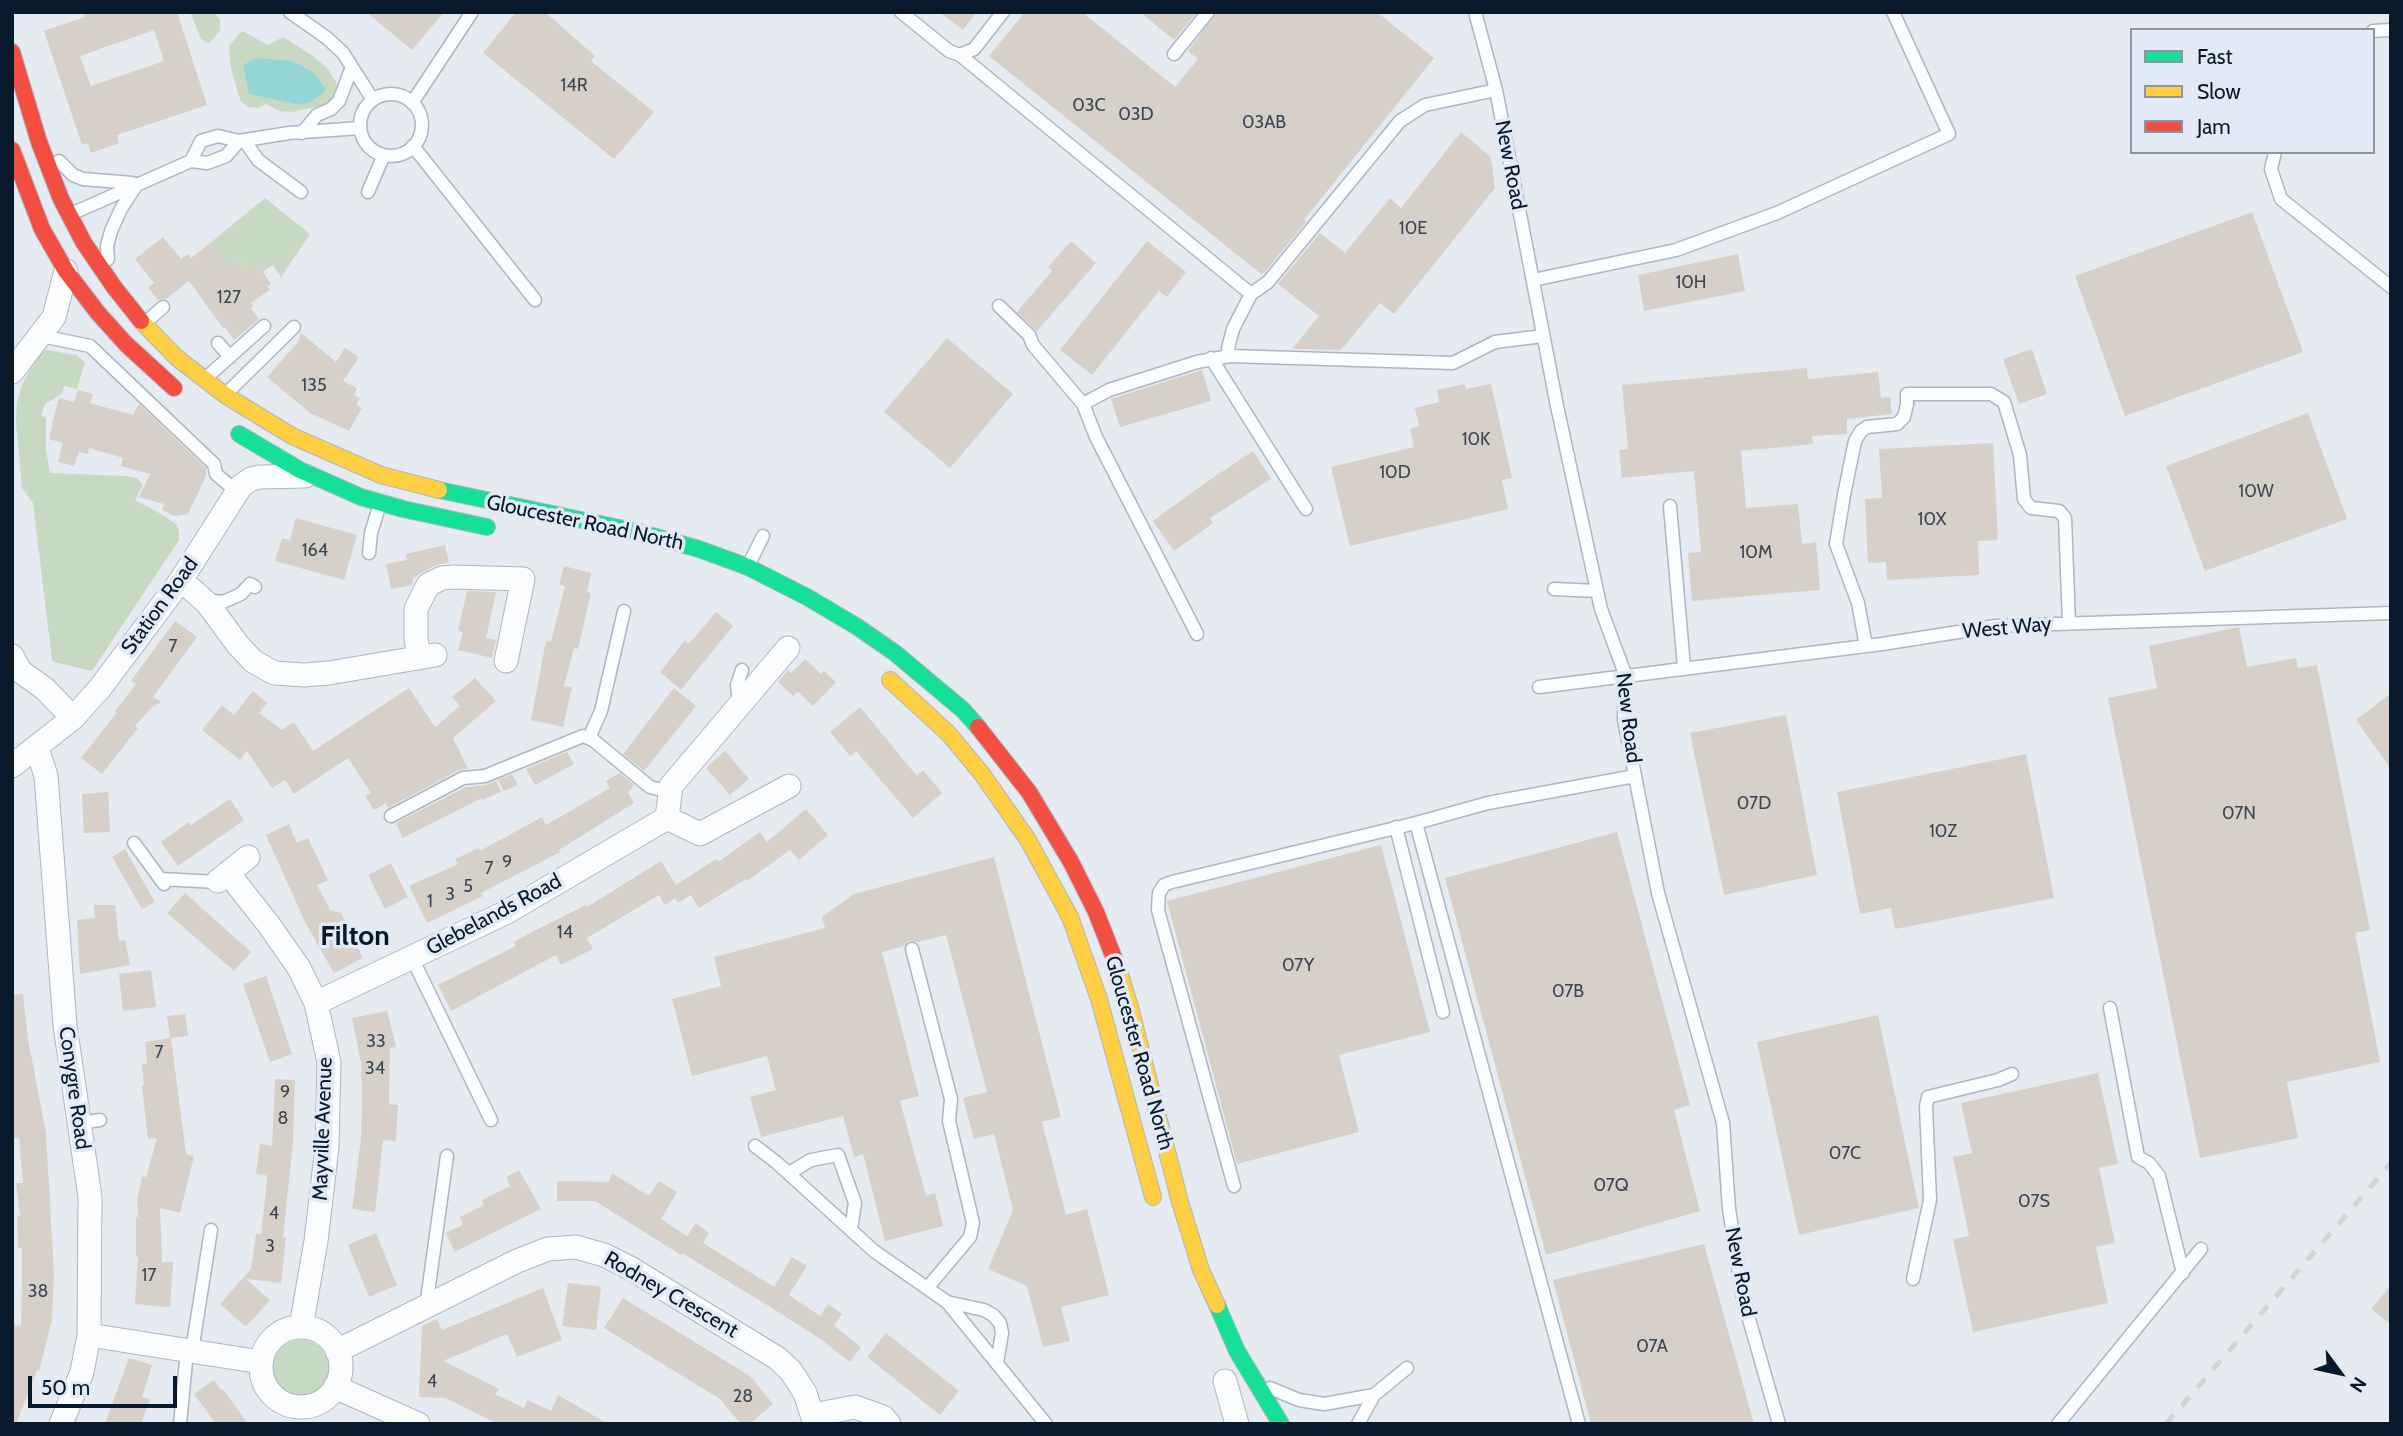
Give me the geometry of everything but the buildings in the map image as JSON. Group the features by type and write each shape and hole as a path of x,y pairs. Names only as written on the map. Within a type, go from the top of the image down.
{"main road":[{"name":"Gloucester Road North","path":"12,52 38,142 66,271 126,344 183,395"},
{"name":"Gloucester Road North","path":"12,150 15,167 55,222 83,243 144,324 177,358 225,395 292,436 325,453 381,475 468,498 638,531 748,567 856,626 895,653 962,710 1003,757 1052,829 1087,895 1116,964 1130,1007 1180,1202 1201,1270 1226,1328 1281,1424"},
{"name":"Gloucester Road North","path":"226,426 313,476 380,503 499,529"},
{"name":"Gloucester Road North","path":"876,669 924,709 968,755 1015,820 1070,917 1099,999 1158,1214"},
{"path":"1222,1375 1253,1424"}],"street":[{"path":"12,372 54,317 66,271"},
{"path":"236,491 251,478 313,476"},
{"name":"Station Road","path":"12,766 73,718 100,688 181,580 236,491"},
{"path":"181,580 220,619 253,661 274,673 304,675 427,656 416,638 416,609 428,585 442,578 523,579 506,661"},
{"path":"788,648 671,786 667,818 699,834 789,786"},
{"path":"12,656 20,671 45,688 73,718"},
{"name":"Conygre Road","path":"37,748 46,776 62,881 65,1025 89,1122 89,1335 82,1372 61,1424"},
{"name":"Glebelands Road","path":"316,1003 507,912 667,818"},
{"path":"223,877 248,857"},
{"name":"Mayville Avenue","path":"223,877 269,925 299,968 316,1003 329,1062 327,1147 316,1241 301,1327"},
{"name":"Rodney Crescent","path":"337,1351 537,1253 565,1247 586,1249 630,1268 777,1358 798,1381 814,1419"},
{"path":"301,1327 323,1334 337,1351 340,1375 327,1397 290,1415 271,1394 261,1374 261,1362 271,1341 290,1329 301,1327"},
{"path":"89,1335 261,1362"},
{"path":"1222,1375 1237,1424"},
{"path":"335,1387 418,1424"},
{"path":"814,1419 855,1407 883,1416 889,1424"}],"lane":[{"path":"290,12 343,53 373,100"},
{"path":"412,103 472,12"},
{"path":"901,12 949,51 960,55 1251,294"},
{"path":"960,55 974,48 1003,12"},
{"path":"1174,54 1208,12"},
{"name":"New Road","path":"1475,12 1496,90 1543,336 1601,609 1625,674 1624,720 1658,893 1723,1123 1729,1209 1741,1287 1779,1424"},
{"path":"1532,280 1676,250 1777,213 1949,134 1893,12"},
{"path":"302,132 317,115 331,109 339,101 352,66"},
{"path":"1230,356 1228,348 1233,329 1251,294 1268,282 1400,121 1425,106 1496,90"},
{"path":"393,94 412,103 418,110 422,129 413,146 396,156 383,157 365,143 360,128 361,117 373,100 393,94"},
{"path":"191,161 201,141 218,136 242,140 360,128"},
{"path":"55,222 191,161 207,163 226,156 242,140"},
{"path":"242,140 258,160 301,192"},
{"path":"38,142 73,175 102,181 138,183"},
{"path":"413,146 534,300"},
{"path":"2275,154 2271,169 2281,199 2391,287"},
{"path":"368,192 383,157"},
{"path":"114,287 107,246 121,209 138,183"},
{"path":"999,306 1029,334 1033,345 1083,404 1096,437 1197,634"},
{"path":"144,324 163,307"},
{"path":"204,379 264,326"},
{"path":"225,395 293,327"},
{"path":"41,336 90,346 214,464 216,474 236,491"},
{"path":"1083,404 1109,390 1212,358 1230,356 1453,363 1495,342 1543,336"},
{"path":"218,343 230,356"},
{"path":"1212,358 1306,509"},
{"path":"1866,646 1858,603 1836,544 1855,441 1867,426 1897,424 1904,417 1906,394 1982,393 1991,394 2004,402 2020,455 2024,499 2031,508 2059,511 2065,518 2069,623"},
{"path":"369,553 378,535 380,503"},
{"path":"1670,506 1684,667"},
{"path":"748,567 763,536"},
{"path":"203,600 223,602 241,594 250,584 256,587"},
{"path":"1554,589 1597,591"},
{"path":"589,738 600,716 624,611"},
{"name":"West Way","path":"1539,687 1625,674 1866,646 1996,626 2391,613"},
{"path":"740,705 737,685 742,670"},
{"path":"391,816 467,777 485,776 579,737 589,738 645,784 670,792"},
{"path":"1234,1186 1158,910 1159,893 1164,885 1488,803 1635,776"},
{"path":"1416,822 1579,1424"},
{"path":"1396,827 1443,1012"},
{"path":"134,843 163,883 223,877"},
{"path":"912,949 951,1099 949,1121 973,1223 970,1237 928,1287"},
{"path":"412,958 491,1120"},
{"path":"2110,1008 2138,1157 2149,1163 2159,1176 2183,1273"},
{"path":"1913,1279 1930,1200 1926,1106 1928,1097 2012,1074"},
{"path":"755,1146 895,1267 947,1302 1046,1424"},
{"path":"789,1173 811,1160 838,1155 855,1203 851,1230"},
{"path":"426,1307 447,1156"},
{"path":"180,1424 189,1351 211,1230"},
{"path":"2058,1424 2201,1249"},
{"path":"947,1302 984,1310 1000,1323 1002,1333 997,1363"},
{"path":"1358,1424 1374,1395 1406,1368"},
{"path":"1254,1381 1299,1400 1324,1404 1374,1395"}],"green space":[{"path":"190,12 213,12 220,19 220,30 209,44 201,39"},
{"path":"242,31 268,45 285,38 313,56 328,69 336,82 337,88 330,101 325,105 292,112 279,111 266,104 258,108 248,107 241,101 237,90 229,46"},
{"path":"265,198 310,234 281,277 273,265 263,272 256,263 247,269 240,260 227,269 209,244"},
{"path":"41,349 76,355 85,362 77,389 64,386 62,394 45,404 41,415 46,418 46,450 50,473 137,478 143,485 135,500 177,525 179,532 179,540 92,671 52,660 33,503 22,488 16,422 17,403 22,385"},
{"path":"295,1340 307,1340 317,1344 325,1352 329,1368 325,1384 317,1392 307,1396 295,1396 285,1392 277,1384 273,1374 273,1362 277,1352 285,1344"}],"water":[{"path":"256,58 290,61 300,65 314,73 325,88 323,93 309,103 296,104 249,94 243,65"}],"railway":[{"path":"2166,1424 2391,1163"}],"traffic: fast":[{"path":"239,434 300,470 361,497 487,527"},
{"path":"439,490 638,532 699,549 748,567 807,597 895,653 963,710 978,727"},
{"path":"1217,1305 1237,1351 1281,1424"}],"traffic: slow":[{"path":"141,321 177,358 225,395 292,436 381,475 439,490"},
{"path":"890,680 948,733 982,774 1028,840 1070,917 1099,999 1153,1197"},
{"path":"1118,968 1180,1202 1201,1270 1217,1305"}],"traffic: jam":[{"path":"12,52 39,142 61,199 84,243 141,321"},
{"path":"12,150 42,229 66,271 126,344 174,388"},
{"path":"978,727 1029,792 1071,862 1096,912 1118,968"}],"district":[{"name":"Filton","path":"355,937"}]}
